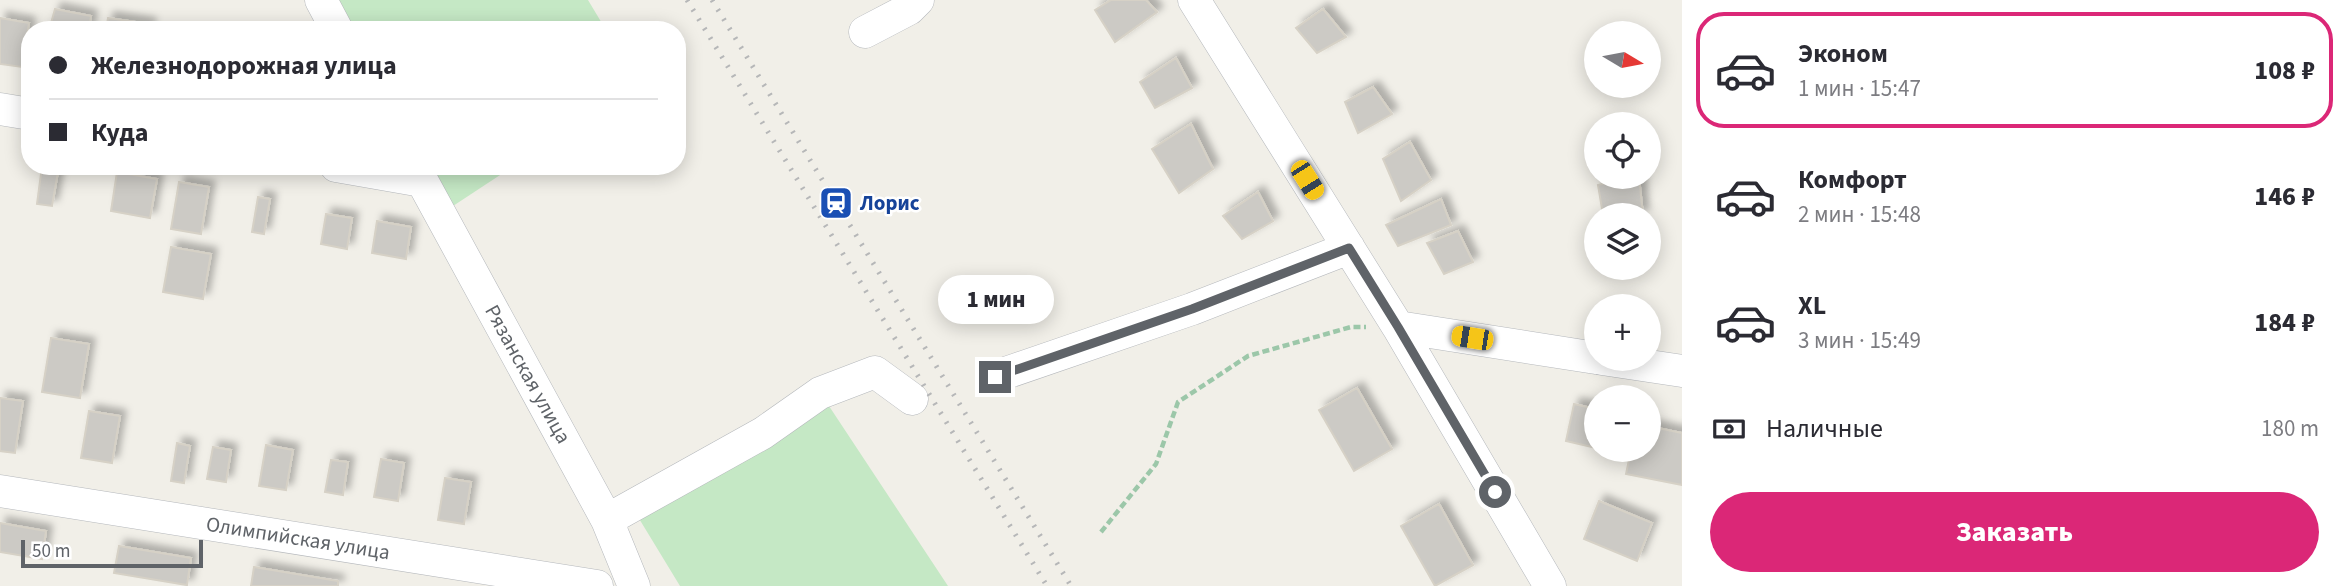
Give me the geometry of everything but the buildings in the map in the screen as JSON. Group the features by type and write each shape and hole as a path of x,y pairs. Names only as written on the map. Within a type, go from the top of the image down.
{"street":[{"path":"321,0 332,21"},
{"path":"865,32 909,9 918,0"},
{"path":"1194,0 1398,327 1550,586"},
{"path":"0,109 21,112"},
{"name":"Рязанская улица","path":"419,175 607,520 634,586"},
{"path":"995,377 1192,309 1349,248"},
{"path":"1398,327 1584,356"},
{"path":"1661,369 1682,372"},
{"path":"607,520 763,433 820,393 875,372 912,399"},
{"name":"Олимпийская улица","path":"0,491 597,586"}],"path":[{"path":"1101,532 1156,464 1178,402 1248,356 1351,327 1398,327"}],"green space":[{"path":"333,0 588,0 601,21 345,21"},
{"path":"435,175 500,175 453,206"},
{"path":"829,406 948,586 680,586 635,512"}],"railway":[{"path":"687,0 1047,586"},
{"path":"712,0 1071,586"}],"place":[{"name":"Лорис","path":"836,203"}],"route":[{"path":"995,377 1192,309 1349,248 1495,492"}]}
